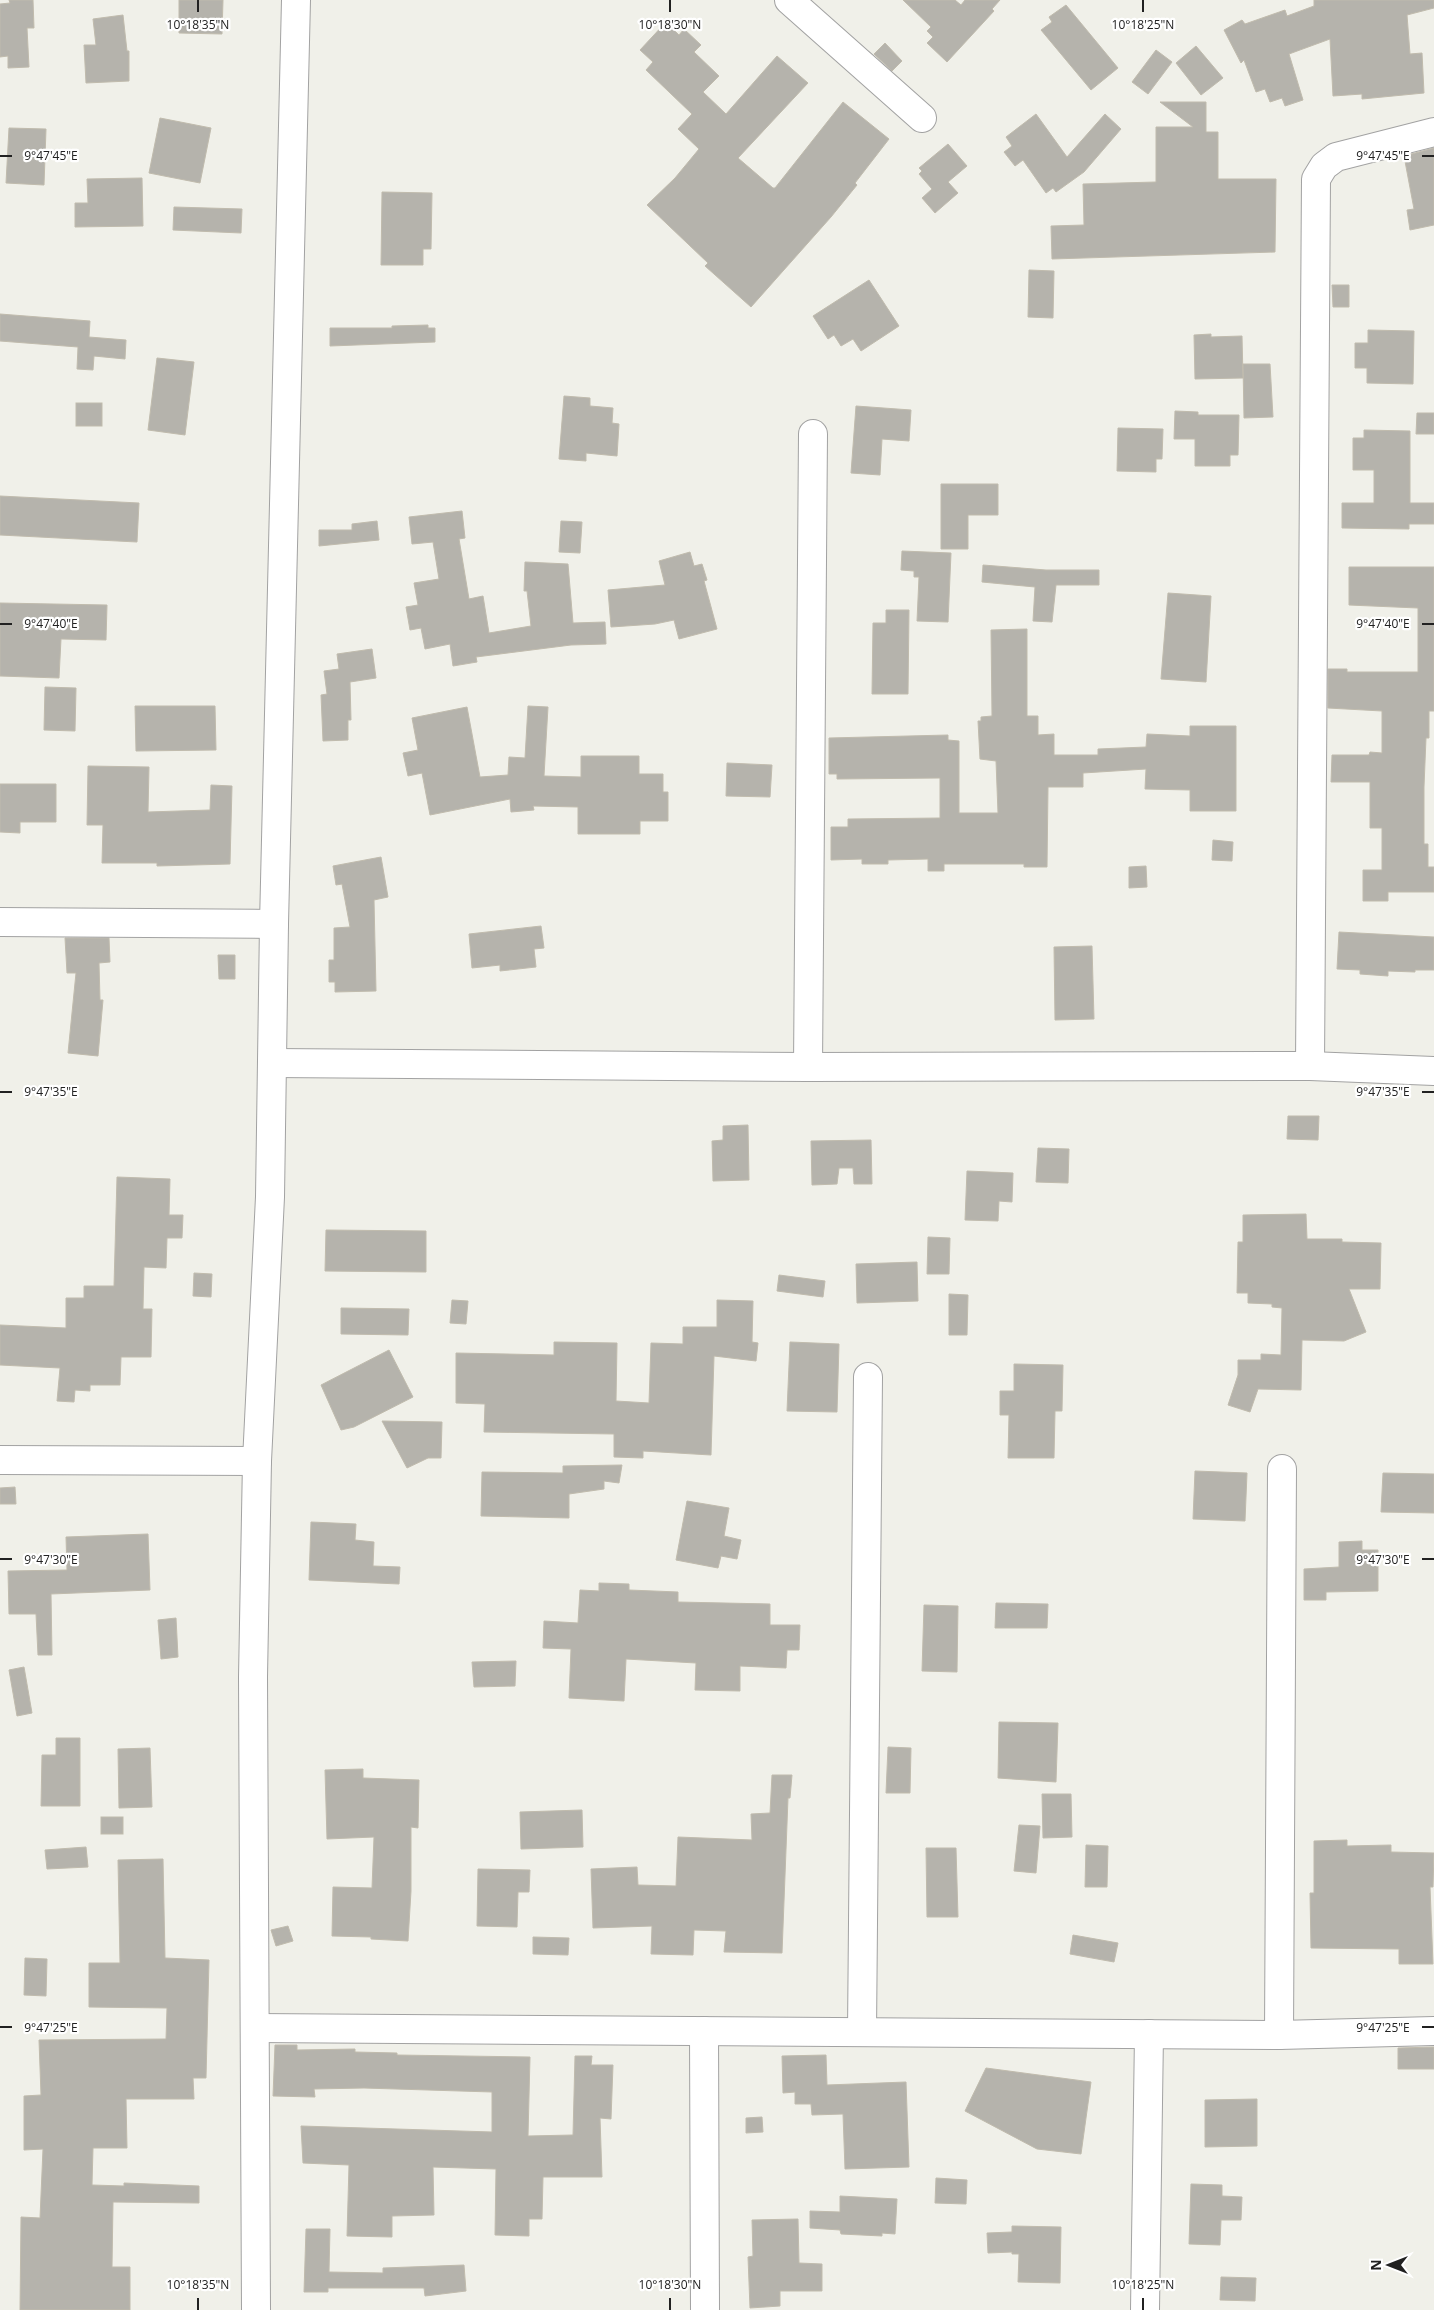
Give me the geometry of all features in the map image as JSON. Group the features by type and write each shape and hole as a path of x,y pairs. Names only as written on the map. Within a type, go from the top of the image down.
{"street":[{"path":"256,2310 253,1677 257,1461 270,1197 274,1063 274,924 296,0"},
{"path":"790,0 922,118"},
{"path":"1310,1066 1316,179 1324,166 1336,157 1434,132"},
{"path":"808,1066 813,434"},
{"path":"0,922 274,924"},
{"path":"274,1063 1310,1066 1434,1071"},
{"path":"862,2032 868,1378"},
{"path":"0,1460 257,1461"},
{"path":"1279,2035 1282,1469"},
{"path":"255,2028 1279,2035 1434,2031"},
{"path":"704,2031 705,2310"},
{"path":"1145,2310 1149,2034"}],"building":[{"path":"9,0 33,0 34,28 27,28 29,67 8,68 8,56 0,57 0,4 10,3"},
{"path":"179,0 223,0 222,34 179,33"},
{"path":"903,0 955,0 961,5 965,0 1000,0 992,9 994,11 947,62 927,43 933,37 927,31 931,27"},
{"path":"1314,0 1434,0 1434,8 1407,15 1410,54 1422,53 1424,93 1362,99 1362,94 1333,96 1330,39 1289,54 1303,100 1285,106 1282,98 1270,102 1265,89 1256,92 1244,60 1241,63 1224,30 1242,20 1245,24 1285,10 1287,16 1314,6"},
{"path":"1066,5 1118,68 1091,90 1041,30 1052,22 1049,17"},
{"path":"123,15 127,51 129,51 129,81 86,83 84,45 96,45 93,19"},
{"path":"666,22 679,35 684,29 701,45 694,52 719,76 703,92 726,114 777,56 808,83 738,158 773,188 775,188 843,102 889,139 855,183 857,185 831,217 751,307 705,266 708,263 647,205 675,178 699,149 678,129 692,114 646,70 653,62 640,50"},
{"path":"885,43 902,61 892,71 874,54"},
{"path":"1196,46 1223,78 1201,95 1176,63"},
{"path":"1156,50 1172,62 1148,94 1132,82"},
{"path":"1160,102 1206,102 1206,132 1218,132 1218,179 1276,179 1275,252 1052,259 1051,226 1084,225 1083,184 1156,182 1156,127 1193,127"},
{"path":"1036,114 1067,157 1105,114 1121,129 1084,172 1056,192 1053,188 1046,193 1023,160 1015,166 1004,152 1012,146 1006,137"},
{"path":"160,118 211,128 200,183 149,173"},
{"path":"9,128 46,129 44,185 6,183"},
{"path":"948,144 967,166 948,182 958,193 935,213 922,198 932,189 919,174 922,171 919,168"},
{"path":"1434,148 1434,225 1410,230 1407,210 1414,209 1404,156"},
{"path":"142,178 143,226 75,227 75,203 88,203 87,179"},
{"path":"382,192 432,193 431,249 423,249 423,265 381,265"},
{"path":"174,207 242,209 241,233 173,230"},
{"path":"1029,270 1054,271 1053,318 1028,317"},
{"path":"869,280 899,326 861,351 853,339 841,346 834,335 828,339 813,316"},
{"path":"1332,285 1349,285 1349,307 1333,307"},
{"path":"0,314 90,321 89,337 126,340 125,359 94,356 93,370 77,369 78,347 0,341"},
{"path":"428,325 428,328 435,328 435,342 330,346 330,328 392,328 392,326"},
{"path":"1368,330 1414,331 1413,384 1367,383 1367,368 1355,368 1355,343 1368,343"},
{"path":"1211,334 1211,337 1242,336 1243,378 1195,379 1194,335"},
{"path":"157,358 194,362 185,435 148,430"},
{"path":"1243,364 1270,364 1273,417 1244,418"},
{"path":"564,396 590,398 590,406 613,408 612,423 619,424 617,456 586,453 586,461 559,459"},
{"path":"76,403 102,403 102,426 76,426"},
{"path":"856,406 911,410 909,441 882,439 880,475 851,473"},
{"path":"1175,411 1198,412 1198,415 1239,415 1238,455 1230,455 1230,466 1195,466 1195,439 1174,439"},
{"path":"1417,413 1434,413 1434,434 1416,434"},
{"path":"1118,428 1163,429 1162,459 1156,459 1156,472 1117,471"},
{"path":"1364,430 1410,431 1410,503 1434,503 1434,524 1409,524 1409,529 1342,528 1342,503 1374,503 1374,470 1353,470 1353,438 1364,438"},
{"path":"941,484 998,484 998,515 968,515 968,549 941,549"},
{"path":"0,496 139,503 137,542 0,535"},
{"path":"462,511 465,538 459,539 469,599 483,596 489,633 531,626 527,591 524,591 525,562 568,564 573,623 605,622 606,644 571,645 476,657 477,662 453,666 450,644 425,649 421,628 410,630 406,607 418,605 414,583 439,579 433,542 412,544 409,517"},
{"path":"377,521 379,540 319,546 319,530 352,530 352,524"},
{"path":"561,521 582,522 580,553 559,552"},
{"path":"902,551 951,553 948,622 917,621 919,577 914,577 914,571 901,570"},
{"path":"690,552 694,566 702,564 707,580 704,581 717,629 679,639 674,620 655,624 611,627 608,590 665,585 659,561"},
{"path":"983,565 1046,570 1099,570 1099,585 1056,585 1052,622 1033,621 1035,587 982,582"},
{"path":"1349,567 1434,567 1434,711 1429,711 1429,738 1426,738 1424,844 1428,844 1428,867 1434,867 1434,892 1388,892 1388,901 1363,901 1363,870 1382,870 1382,828 1370,828 1370,782 1331,782 1332,755 1382,753 1382,711 1328,708 1328,669 1347,669 1347,672 1418,672 1418,608 1349,605"},
{"path":"1168,593 1211,596 1206,682 1161,679"},
{"path":"0,603 107,605 106,640 61,639 59,678 0,676"},
{"path":"886,610 909,610 908,694 872,694 873,623 886,623"},
{"path":"1027,629 1027,716 1038,716 1038,735 1054,734 1054,755 1098,755 1098,749 1146,747 1147,734 1190,736 1190,726 1236,726 1236,811 1190,811 1190,790 1145,789 1146,769 1083,773 1083,787 1048,787 1047,867 1024,867 1024,864 944,864 944,871 928,871 928,859 888,860 888,864 862,864 862,859 831,860 831,827 848,827 848,819 940,818 940,778 837,779 837,774 829,774 829,738 948,735 948,740 959,741 959,813 998,813 996,761 980,759 978,721 981,721 981,717 992,716 991,630"},
{"path":"372,649 376,678 350,682 351,720 348,720 348,740 323,741 321,695 327,694 324,671 339,669 337,654"},
{"path":"45,687 76,688 75,731 44,730"},
{"path":"135,706 215,706 216,750 136,751"},
{"path":"528,706 548,707 544,776 581,777 581,756 639,756 639,774 663,774 663,792 668,792 668,821 640,821 640,834 578,834 578,807 533,806 534,810 511,812 510,799 430,815 422,773 408,776 403,753 418,750 412,718 467,707 480,777 508,775 509,757 525,758"},
{"path":"727,763 772,765 770,797 726,796"},
{"path":"88,766 149,767 148,812 210,810 211,785 232,786 230,864 157,866 157,863 102,863 103,825 87,825"},
{"path":"0,784 56,784 56,822 20,822 20,833 0,832"},
{"path":"1213,840 1233,842 1232,861 1212,860"},
{"path":"381,857 388,897 374,900 376,991 335,992 335,982 329,982 329,960 334,960 334,928 350,927 342,884 336,885 333,866"},
{"path":"1146,866 1147,887 1129,888 1129,867"},
{"path":"541,926 544,948 534,949 536,967 500,971 500,965 472,968 469,934"},
{"path":"1339,932 1434,937 1434,970 1415,970 1415,972 1388,971 1388,976 1360,974 1360,970 1337,969"},
{"path":"65,938 109,938 110,962 99,963 100,1000 103,1000 98,1056 68,1053 76,973 67,973"},
{"path":"1092,946 1094,1019 1055,1020 1054,947"},
{"path":"218,955 235,955 235,979 219,979"},
{"path":"1288,1116 1319,1116 1318,1140 1287,1139"},
{"path":"748,1125 749,1180 713,1181 712,1141 723,1140 723,1126"},
{"path":"871,1140 872,1184 854,1184 853,1168 839,1168 837,1184 812,1185 811,1141"},
{"path":"1038,1148 1069,1149 1068,1183 1036,1182"},
{"path":"967,1171 1013,1173 1012,1202 999,1201 998,1221 965,1220"},
{"path":"117,1177 170,1179 169,1215 183,1215 182,1238 167,1238 166,1268 144,1267 143,1309 152,1309 151,1357 121,1357 120,1385 90,1385 90,1391 75,1390 74,1402 57,1401 60,1368 0,1365 0,1325 66,1328 66,1298 84,1298 84,1286 114,1286"},
{"path":"1306,1214 1307,1239 1342,1239 1342,1242 1381,1243 1380,1289 1349,1289 1366,1332 1344,1341 1302,1340 1301,1390 1258,1389 1250,1412 1228,1405 1238,1375 1238,1360 1261,1360 1261,1354 1281,1355 1282,1308 1272,1307 1272,1304 1248,1303 1248,1293 1237,1293 1238,1242 1243,1242 1243,1215"},
{"path":"326,1230 426,1231 426,1272 325,1271"},
{"path":"928,1237 950,1238 949,1274 927,1274"},
{"path":"917,1262 918,1301 857,1303 856,1264"},
{"path":"194,1273 212,1274 211,1297 193,1296"},
{"path":"779,1275 825,1281 823,1297 777,1291"},
{"path":"949,1294 968,1295 967,1335 949,1335"},
{"path":"452,1300 468,1301 466,1324 450,1323"},
{"path":"717,1300 753,1301 752,1342 758,1343 756,1361 714,1356 711,1455 643,1451 643,1458 614,1457 614,1434 484,1432 485,1404 456,1403 456,1353 554,1355 554,1342 617,1343 616,1401 649,1403 651,1343 683,1344 683,1327 717,1327"},
{"path":"341,1308 409,1309 408,1335 341,1334"},
{"path":"790,1342 839,1344 837,1412 787,1411"},
{"path":"389,1350 413,1397 354,1427 341,1430 321,1385"},
{"path":"1014,1364 1063,1365 1062,1411 1055,1411 1054,1458 1008,1458 1009,1415 1000,1415 1000,1391 1014,1391"},
{"path":"382,1421 442,1422 441,1458 428,1458 407,1468"},
{"path":"622,1465 619,1483 604,1481 604,1489 569,1494 569,1518 481,1516 482,1472 563,1473 563,1466"},
{"path":"1195,1471 1247,1473 1245,1521 1193,1519"},
{"path":"1383,1473 1434,1474 1434,1513 1381,1512"},
{"path":"15,1487 16,1504 0,1504 0,1488"},
{"path":"687,1501 729,1508 724,1536 741,1540 737,1559 721,1556 718,1568 676,1560"},
{"path":"311,1522 356,1524 355,1540 374,1542 373,1566 400,1567 399,1584 309,1580"},
{"path":"148,1534 150,1590 51,1594 52,1655 38,1655 36,1614 9,1614 8,1571 67,1570 66,1537"},
{"path":"1362,1541 1362,1550 1378,1550 1378,1591 1326,1592 1326,1600 1304,1600 1304,1569 1339,1567 1339,1542"},
{"path":"599,1583 629,1584 629,1590 678,1592 678,1602 770,1604 770,1625 800,1625 799,1650 787,1650 786,1668 740,1666 740,1691 695,1690 696,1663 626,1659 624,1701 569,1698 571,1649 543,1648 544,1621 578,1623 580,1590 599,1591"},
{"path":"996,1603 1048,1604 1047,1628 995,1628"},
{"path":"924,1605 958,1606 957,1672 922,1671"},
{"path":"176,1618 178,1657 161,1659 158,1620"},
{"path":"516,1661 515,1686 474,1687 472,1662"},
{"path":"24,1667 32,1713 17,1716 9,1670"},
{"path":"999,1722 1058,1723 1056,1782 998,1778"},
{"path":"56,1738 80,1738 80,1806 41,1806 42,1755 56,1755"},
{"path":"888,1747 911,1748 910,1793 886,1793"},
{"path":"150,1748 152,1807 119,1808 118,1749"},
{"path":"363,1769 363,1778 419,1780 418,1828 411,1827 411,1891 408,1941 371,1939 371,1937 332,1936 333,1887 372,1888 374,1837 327,1839 325,1770"},
{"path":"772,1775 792,1775 790,1798 788,1798 782,1953 724,1952 726,1931 694,1930 693,1955 651,1954 652,1926 593,1928 591,1869 637,1867 638,1885 676,1886 678,1837 752,1840 751,1814 770,1813"},
{"path":"1042,1794 1071,1794 1072,1837 1043,1838"},
{"path":"582,1810 583,1847 521,1849 520,1812"},
{"path":"101,1817 123,1817 123,1834 101,1834"},
{"path":"1019,1825 1040,1826 1036,1873 1014,1871"},
{"path":"1347,1840 1347,1846 1391,1845 1391,1852 1434,1853 1433,1887 1430,1887 1433,1964 1399,1964 1399,1949 1311,1948 1310,1893 1314,1893 1314,1841"},
{"path":"1086,1845 1108,1846 1107,1887 1085,1887"},
{"path":"86,1847 88,1867 47,1869 45,1850"},
{"path":"926,1848 956,1848 958,1917 927,1917"},
{"path":"163,1859 165,1958 209,1960 206,2078 193,2078 194,2099 126,2099 127,2148 93,2148 92,2185 124,2186 124,2183 199,2186 199,2203 113,2202 112,2267 130,2267 130,2310 20,2310 21,2217 40,2218 43,2149 24,2150 24,2096 41,2095 39,2040 166,2039 167,2008 89,2007 89,1963 120,1963 118,1860"},
{"path":"478,1869 530,1870 529,1892 518,1892 517,1927 477,1926"},
{"path":"288,1926 293,1941 276,1946 271,1930"},
{"path":"1073,1935 1118,1943 1114,1962 1070,1954"},
{"path":"533,1937 569,1938 568,1955 533,1954"},
{"path":"25,1958 47,1959 46,1996 24,1995"},
{"path":"275,2045 297,2045 297,2050 355,2049 355,2052 397,2053 397,2055 530,2057 528,2136 573,2135 575,2056 592,2056 591,2065 613,2065 611,2119 600,2118 602,2177 543,2177 542,2219 529,2219 529,2236 495,2235 496,2169 433,2167 434,2215 392,2216 392,2237 347,2236 349,2165 303,2163 301,2126 492,2132 492,2092 364,2088 314,2089 315,2097 273,2096"},
{"path":"1434,2047 1434,2069 1398,2069 1398,2048"},
{"path":"826,2055 827,2085 906,2082 909,2167 845,2169 843,2114 812,2115 811,2104 795,2104 795,2092 783,2093 782,2056"},
{"path":"986,2068 1091,2082 1081,2154 1037,2149 965,2111"},
{"path":"1257,2099 1257,2146 1205,2147 1205,2100"},
{"path":"762,2117 763,2132 746,2133 746,2118"},
{"path":"936,2178 967,2180 966,2204 935,2203"},
{"path":"1191,2184 1222,2185 1222,2196 1242,2197 1241,2220 1221,2220 1220,2245 1189,2244"},
{"path":"840,2196 897,2199 895,2234 882,2233 882,2236 841,2234 840,2230 810,2228 810,2211 840,2212"},
{"path":"798,2219 799,2263 822,2264 822,2291 780,2291 780,2306 750,2308 748,2257 753,2256 752,2220"},
{"path":"1012,2226 1061,2227 1060,2283 1018,2282 1019,2254 1012,2254 1012,2252 988,2253 987,2233 1012,2232"},
{"path":"306,2229 330,2229 329,2272 383,2273 383,2268 464,2265 466,2291 425,2296 424,2288 328,2288 328,2292 304,2292"},
{"path":"1221,2277 1256,2278 1255,2301 1220,2300"}]}
